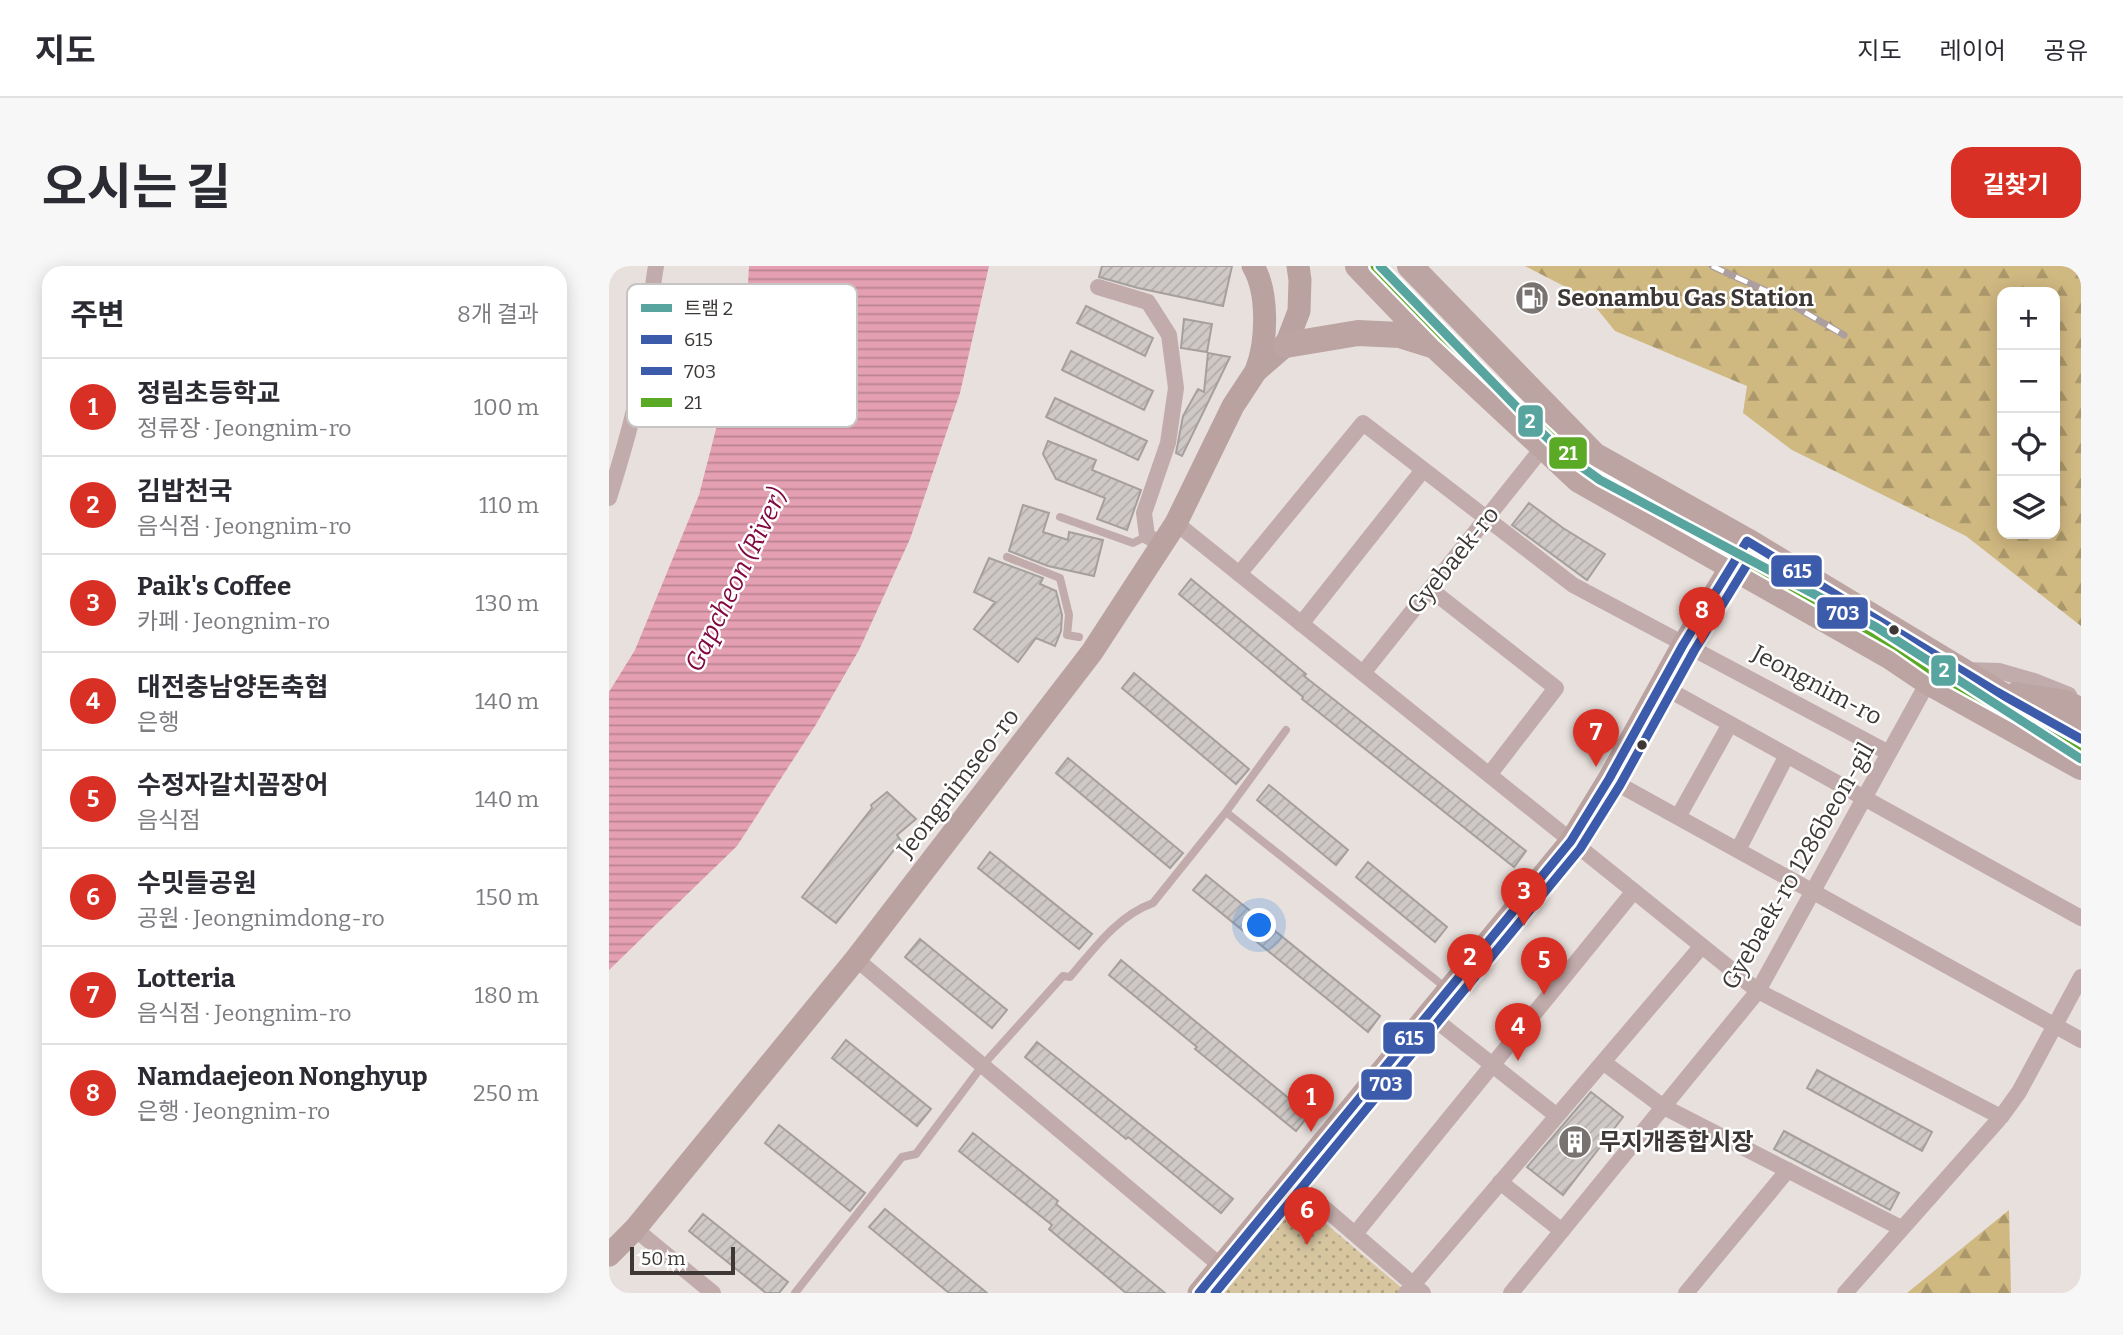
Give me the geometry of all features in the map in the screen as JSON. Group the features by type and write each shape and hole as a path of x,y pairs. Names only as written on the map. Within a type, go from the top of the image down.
{"main road":[{"path":"1253,266 1261,281 1265,313 1262,356 1255,371"},
{"path":"1286,345 1299,312 1298,266"},
{"path":"1359,266 1435,346 1579,480 1891,657 1928,682 2081,766"},
{"path":"1409,266 1594,455 1747,541 1997,692 2081,739"},
{"path":"1286,345 1358,333 1400,335 1435,346"},
{"name":"Jeongnimseo-ro","path":"609,1255 635,1229 856,959 1092,652 1155,541 1176,523 1233,405 1255,371 1286,345"},
{"path":"1199,1293 1571,841 1609,779 1683,645 1747,541"},
{"path":"1997,692 2066,703 2081,711"}],"street":[{"path":"653,284 656,266"},
{"path":"1098,287 1148,302 1169,335 1176,388 1168,443 1145,513 1155,541"},
{"name":"Jeongnim-ro","path":"1239,574 1363,423 1573,585 1889,752"},
{"path":"609,498 629,427"},
{"name":"Gyebaek-ro","path":"1363,673 1544,446"},
{"path":"1301,624 1423,470"},
{"path":"1176,523 1758,991 2001,1117"},
{"path":"1430,589 1556,688 1489,775"},
{"path":"1964,670 1999,671 2081,699"},
{"name":"Gyebaek-ro 1286beon-gil","path":"1511,1293 1758,991 1928,682"},
{"path":"1660,685 2081,918"},
{"path":"1678,817 1730,724"},
{"path":"1738,850 1787,755"},
{"path":"1609,779 2081,1040"},
{"path":"1355,1234 1634,891"},
{"path":"1292,1180 1414,1290 1500,1182 1701,947"},
{"path":"856,959 1221,1266"},
{"path":"1845,1293 2001,1117 2019,1092 2081,976"},
{"path":"1428,1014 1557,1116"},
{"path":"1603,1062 1662,1106 1901,1228"},
{"path":"1686,1293 1788,1170"},
{"path":"1500,1182 1562,1231"},
{"path":"635,1229 713,1293"}],"lane":[{"path":"1060,517 1133,543 1155,541"},
{"path":"1007,557 1060,578 1069,615 1067,635 1079,637"},
{"path":"795,1293 902,1157 916,1154 982,1066 1063,976 1070,977 1097,944 1136,909 1153,903 1226,812 1286,730"},
{"path":"1226,812 1448,990"}],"green space":[{"path":"1525,266 2081,266 2081,626 1966,536 1792,450 1743,413 1747,386 1615,331 1589,299"},
{"path":"2009,1210 2011,1293 1907,1293"}],"shaded area":[{"path":"1299,1201 1403,1289 1399,1293 1222,1293"}],"water":[{"name":"Gapcheon (River)","path":"749,266 989,266 960,393 910,539 859,650 815,726 737,846 609,970 609,692 635,650 699,495 717,427 857,427 857,284 748,284"}],"building":[{"path":"1102,266 1232,266 1223,306 1099,277"},
{"path":"1086,306 1153,338 1145,356 1077,323"},
{"path":"1184,319 1212,324 1207,352 1181,348"},
{"path":"1071,351 1153,391 1144,410 1062,370"},
{"path":"1208,353 1230,357 1182,456 1176,453 1183,416 1198,389 1204,392"},
{"path":"1055,398 1147,441 1138,460 1046,417"},
{"path":"1048,441 1096,460 1092,470 1141,490 1127,530 1097,519 1105,498 1056,479 1043,454"},
{"path":"1529,503 1605,554 1587,580 1512,525"},
{"path":"1023,505 1049,513 1043,532 1068,540 1069,532 1103,540 1094,576 1048,566 1009,551"},
{"path":"989,558 1043,578 1040,584 1056,591 1062,615 1061,631 1055,646 1036,638 1018,662 974,629 995,602 974,592"},
{"path":"1191,579 1306,674 1304,676 1526,851 1514,867 1302,699 1303,697 1179,594"},
{"path":"1134,673 1249,769 1236,784 1122,688"},
{"path":"1068,758 1183,853 1170,868 1056,773"},
{"path":"1269,785 1348,850 1336,865 1257,800"},
{"path":"887,792 916,819 897,835 901,841 836,923 802,897 872,808 871,805"},
{"path":"990,852 1092,934 1079,949 978,868"},
{"path":"1368,862 1447,927 1435,942 1356,877"},
{"path":"1206,875 1380,1016 1368,1032 1193,890"},
{"path":"920,939 1007,1010 992,1028 905,957"},
{"path":"1121,960 1309,1115 1296,1131 1109,975"},
{"path":"846,1040 931,1109 917,1126 832,1058"},
{"path":"1037,1042 1233,1199 1221,1213 1025,1057"},
{"path":"1817,1070 1932,1132 1922,1151 1807,1088"},
{"name":"무지개종합시장","path":"1591,1092 1623,1117 1563,1195 1527,1167"},
{"path":"779,1125 865,1193 850,1211 765,1143"},
{"path":"1784,1131 1899,1193 1890,1210 1774,1149"},
{"path":"973,1133 1058,1201 1056,1204 1165,1293 1126,1293 1049,1229 1052,1225 959,1151"},
{"path":"885,1209 987,1293 949,1293 869,1227"},
{"path":"703,1214 788,1282 779,1293 766,1293 689,1231"}],"railway":[{"path":"1712,266 1775,295 1844,335"}],"tram line":[{"name":"2","path":"1380,266 1536,427 1565,455 1600,480 1876,627 2081,759"}],"transit line":[{"name":"21","path":"1375,266 1444,337 1586,470 1897,646 1934,672 2081,753"},
{"name":"615","path":"1199,1293 1571,841 1609,779 1683,645 1747,541 1997,692 2081,739"},
{"name":"703","path":"1215,1293 1580,849 1751,558 2075,750"}],"place":[{"name":"Seonambu Gas Station","path":"1532,298"},
{"name":"Namdaejeon Nonghyup","path":"1702,645"},
{"name":"Lotteria","path":"1596,767"},
{"name":"Paik's Coffee","path":"1524,926"},
{"name":"김밥천국","path":"1470,992"},
{"name":"수정자갈치꼼장어","path":"1544,995"},
{"name":"대전충남양돈축협","path":"1518,1061"},
{"name":"정림초등학교","path":"1311,1132"},
{"name":"무지개종합시장","path":"1575,1142"},
{"name":"수밋들공원","path":"1307,1245"}]}
